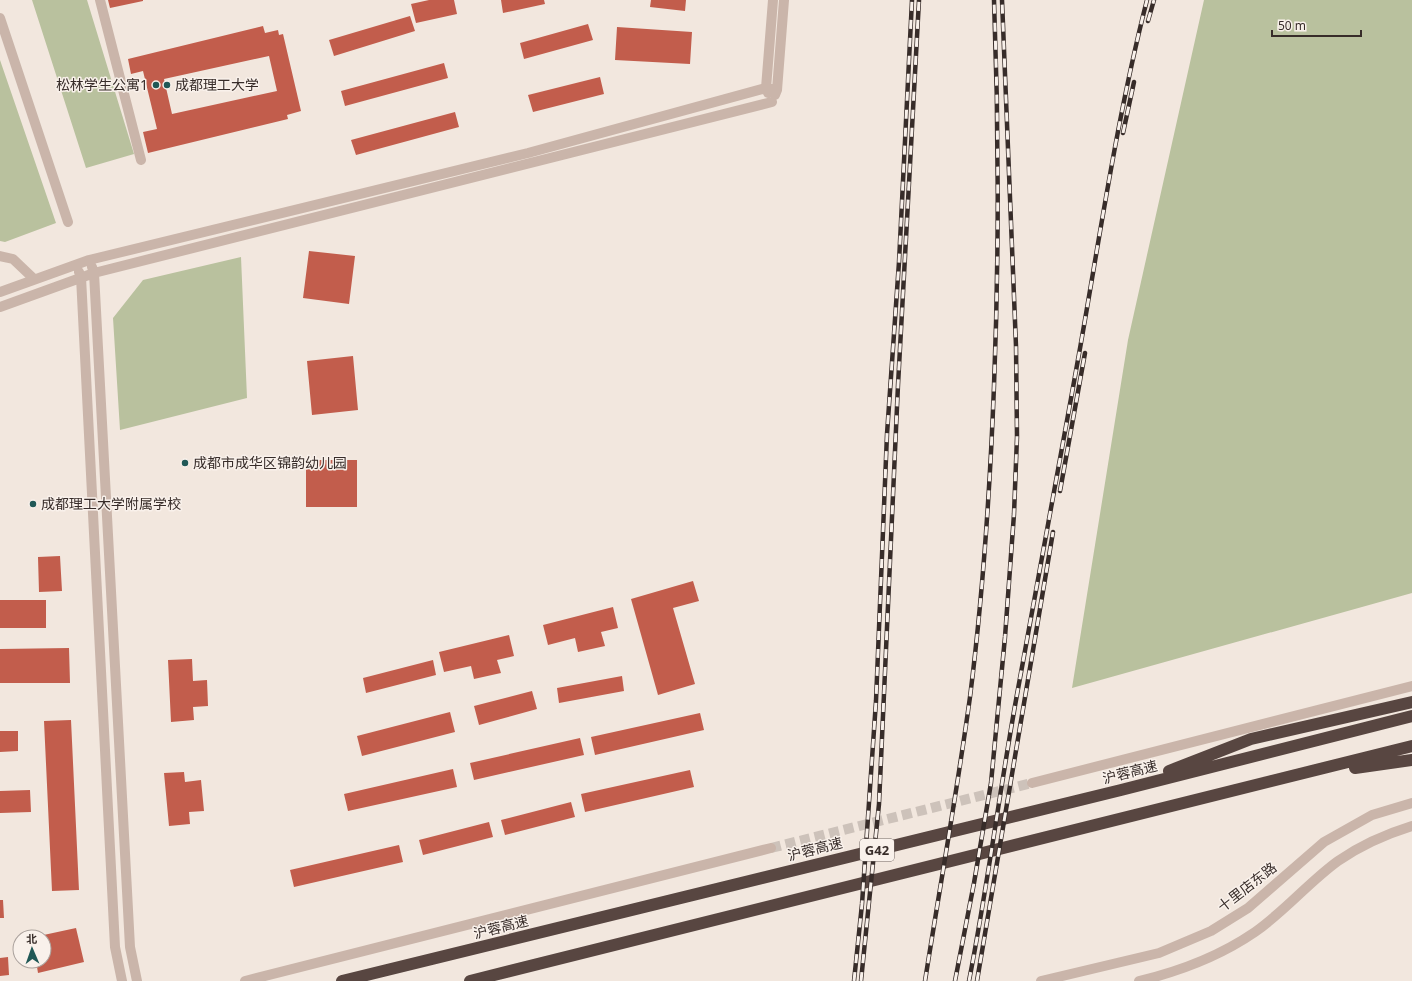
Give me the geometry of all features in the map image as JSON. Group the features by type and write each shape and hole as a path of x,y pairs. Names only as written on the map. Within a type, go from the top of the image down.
{"highway":[{"path":"1121,790 1250,739 1412,702"},
{"name":"沪蓉高速","path":"342,981 1121,790 1412,716"},
{"name":"G42","path":"470,981 1412,746"},
{"path":"1298,775 1412,760"}],"street":[{"path":"100,0 142,160"},
{"path":"772,102 766,88 773,0"},
{"path":"772,102 777,90 784,0"},
{"path":"0,18 68,222"},
{"path":"0,292 89,260 528,153 766,88 777,90"},
{"path":"0,307 94,273 772,102"},
{"path":"0,256 13,259 34,279"},
{"path":"89,260 94,273 130,947 137,981"},
{"path":"75,264 81,277 115,948 122,981"},
{"path":"1032,783 1412,686"},
{"name":"十里店东路","path":"1041,981 1158,953 1211,931 1248,908 1324,842 1372,815 1412,803"},
{"path":"1139,981 1166,975 1213,957 1256,931 1339,861 1384,835 1412,826"},
{"path":"245,981 772,848"}],"green space":[{"path":"32,0 87,0 134,154 86,168"},
{"path":"1204,0 1412,0 1412,593 1072,688 1128,340"},
{"path":"0,60 56,223 5,242 0,241"},
{"path":"241,257 247,398 120,430 113,318 143,280"}],"building":[{"path":"108,0 143,0 143,1 110,8"},
{"path":"429,0 454,0 457,14 416,23 411,4"},
{"path":"501,0 544,0 545,4 503,13"},
{"path":"651,0 686,0 685,11 650,7"},
{"path":"410,16 415,31 334,56 329,40"},
{"path":"588,24 593,40 524,59 520,43"},
{"name":"松林学生公寓1","path":"263,26 265,33 278,30 279,35 283,34 301,111 287,115 288,119 148,153 143,132 157,129 143,71 131,74 128,59","holes":["269,56 277,91 172,114 164,79"]},
{"path":"617,27 692,32 690,64 615,60"},
{"path":"444,63 448,78 345,106 341,91"},
{"path":"600,77 604,94 533,112 528,95"},
{"path":"455,112 459,127 356,155 351,140"},
{"path":"309,251 355,256 349,304 303,298"},
{"path":"353,356 358,410 312,415 307,361"},
{"path":"306,460 357,460 357,507 306,507"},
{"path":"60,556 62,591 39,592 38,557"},
{"path":"693,581 699,601 673,608 695,684 658,695 631,599"},
{"path":"0,600 46,600 46,628 0,628"},
{"path":"613,607 618,628 601,632 605,646 578,652 575,638 548,645 543,625"},
{"path":"509,635 514,656 497,660 501,673 474,679 471,666 444,672 439,652"},
{"path":"69,648 70,683 0,683 0,649"},
{"path":"192,659 193,681 207,680 208,706 193,707 194,720 171,722 168,660"},
{"path":"433,660 436,675 366,693 363,678"},
{"path":"622,676 624,691 559,703 557,688"},
{"path":"532,691 537,709 479,725 474,706"},
{"path":"450,712 455,732 362,756 357,736"},
{"path":"700,713 704,730 595,755 591,737"},
{"path":"71,720 79,890 52,891 44,721"},
{"path":"0,731 18,731 18,751 0,752"},
{"path":"580,738 584,755 474,780 470,763"},
{"path":"453,769 457,787 348,811 344,794"},
{"path":"690,770 694,787 585,812 581,794"},
{"path":"184,772 185,782 201,780 204,811 189,812 190,824 169,826 164,773"},
{"path":"30,790 31,812 0,813 0,791"},
{"path":"571,802 575,817 505,835 501,820"},
{"path":"489,822 493,837 423,855 419,840"},
{"path":"399,845 403,862 294,887 290,870"},
{"path":"0,900 3,900 4,918 0,918"},
{"path":"76,928 84,962 38,973 37,969 52,969 52,933"},
{"path":"8,957 9,975 0,976 0,958"}],"tunnel":[{"path":"771,848 1032,783"}],"railway":[{"path":"854,981 862,904 876,701 887,434 899,262 912,0"},
{"path":"861,981 879,804 898,385 919,0"},
{"path":"925,981 970,697 979,620 988,503 997,289 998,145 994,0"},
{"path":"955,981 991,783 1005,637 1014,514 1017,437 1016,346 1002,0"},
{"path":"969,981 1012,726 1118,132 1136,44 1147,0"},
{"path":"1148,21 1154,0"},
{"path":"1123,133 1134,82"},
{"path":"1060,491 1085,353"},
{"path":"977,981 1053,532"}],"place":[{"name":"松林学生公寓1","path":"156,85"},
{"name":"成都理工大学","path":"167,85"},
{"name":"成都市成华区锦韵幼儿园","path":"185,463"},
{"name":"成都理工大学附属学校","path":"33,504"}]}
